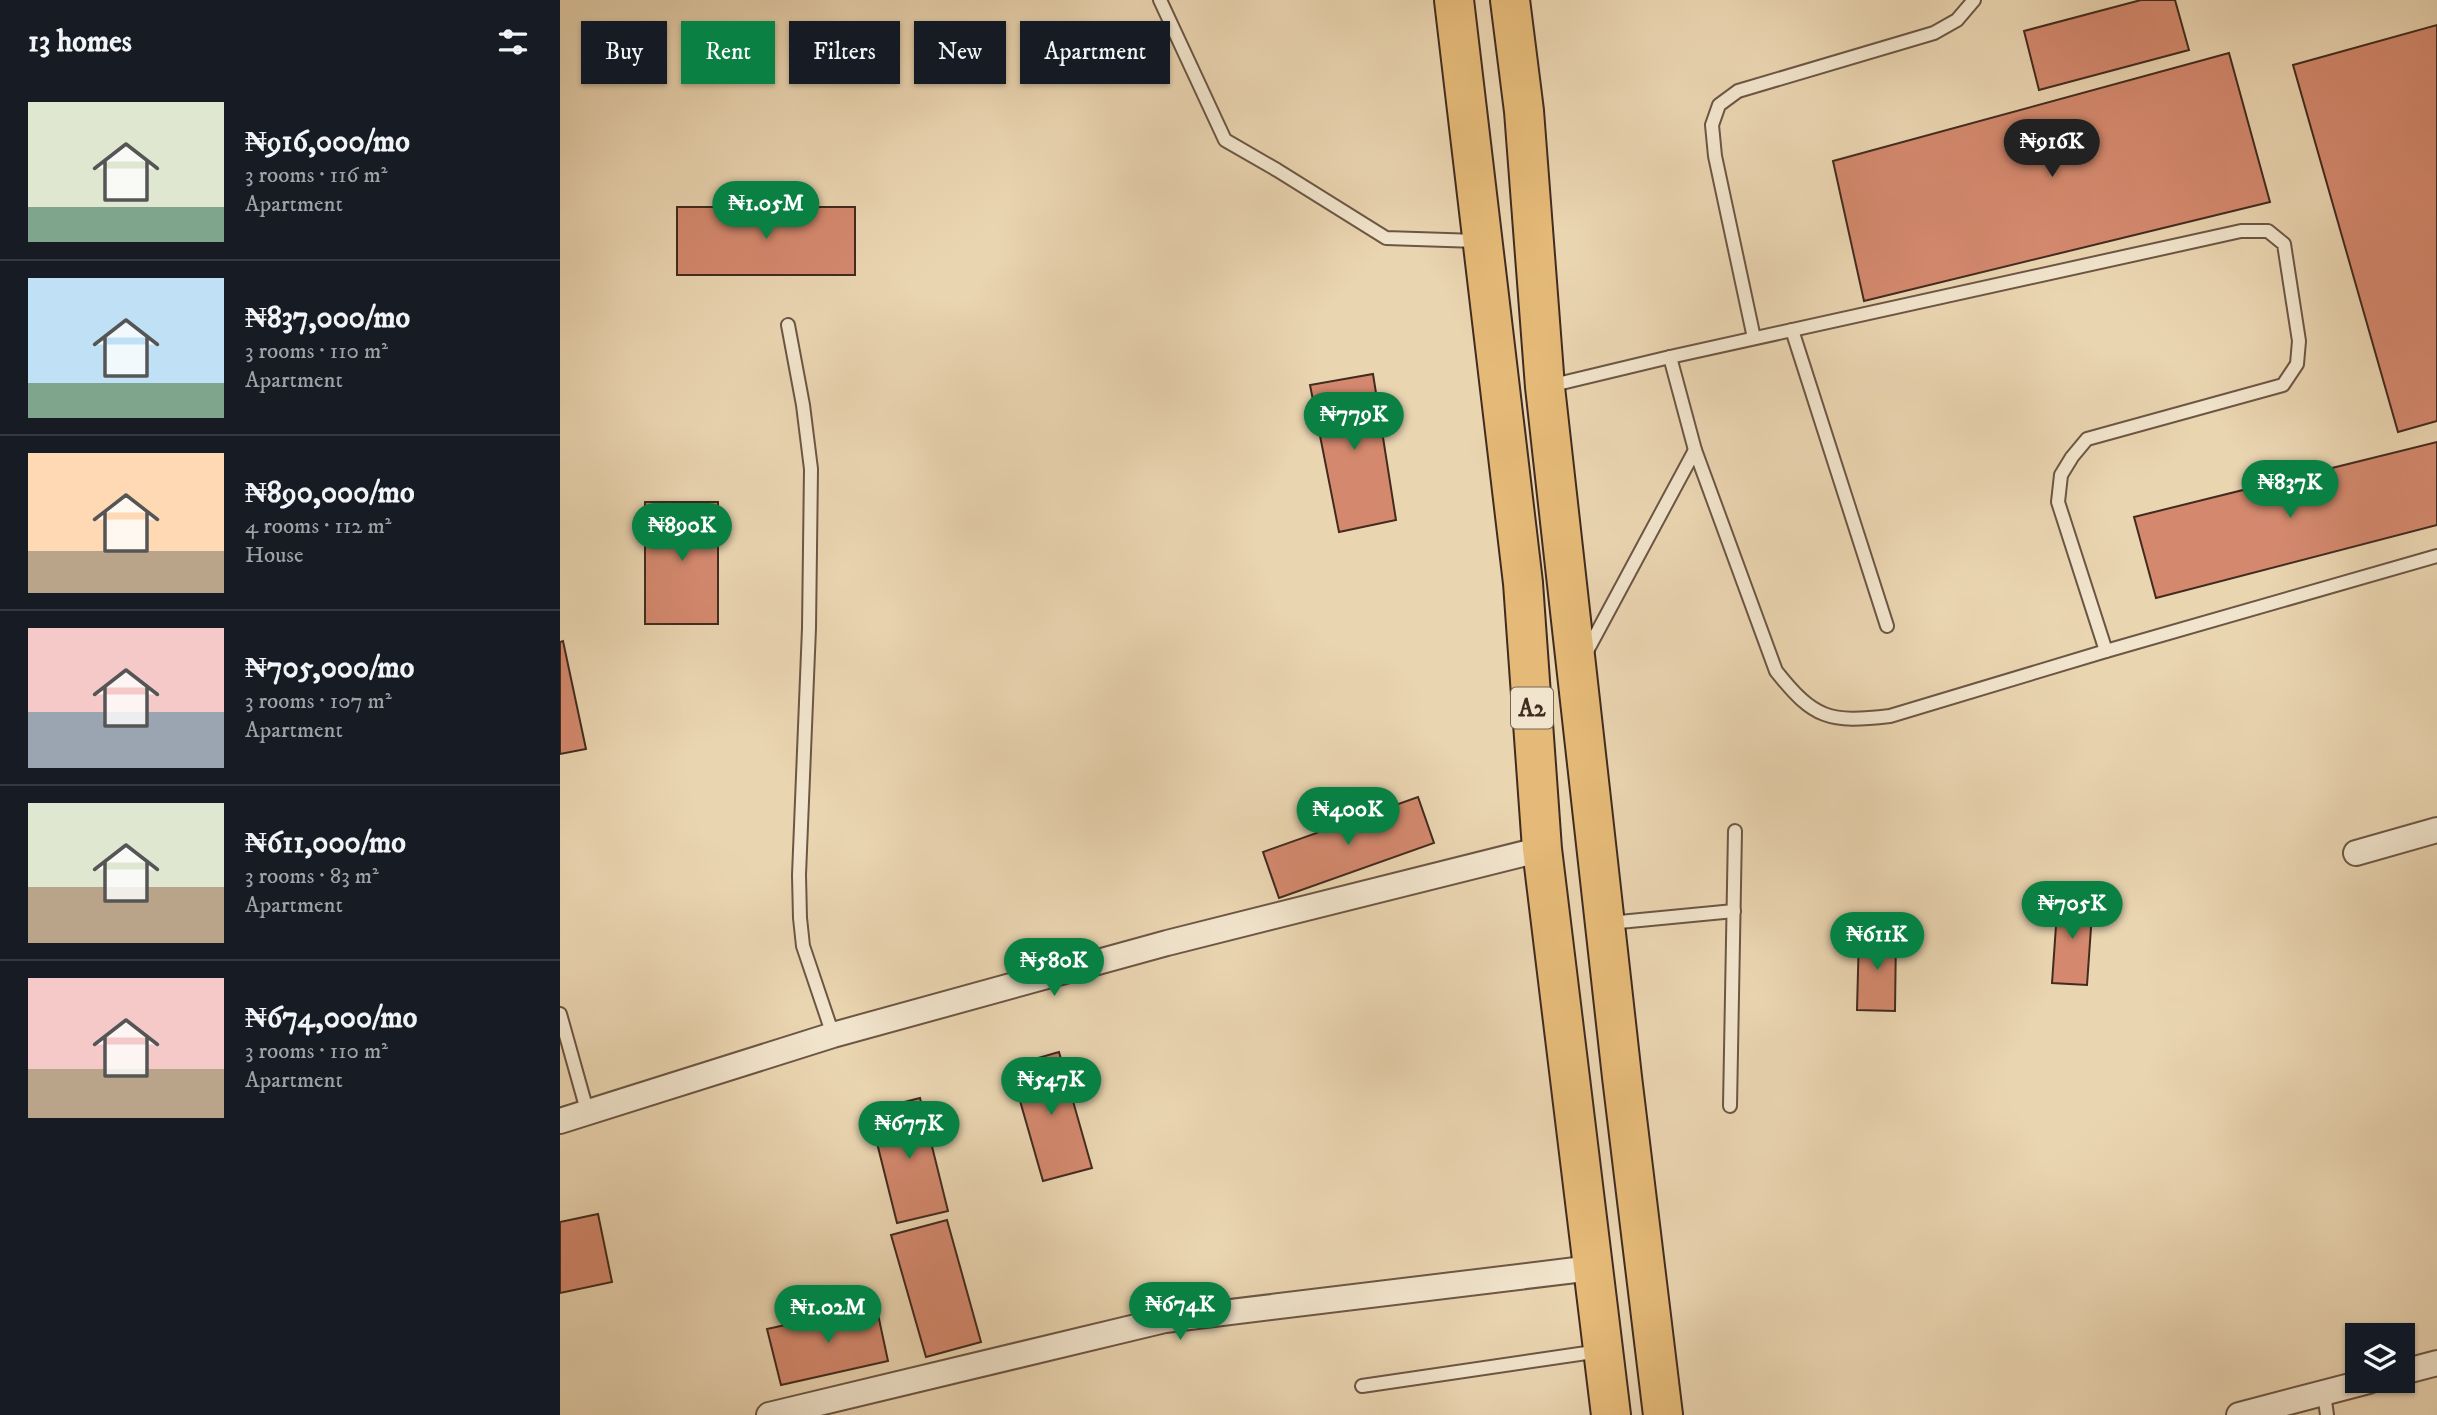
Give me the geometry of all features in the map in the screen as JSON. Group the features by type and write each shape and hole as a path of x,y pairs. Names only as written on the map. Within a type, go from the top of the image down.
{"highway":[{"name":"A2","path":"1454,0 1523,583 1542,849 1601,1351 1611,1415"},
{"name":"A2","path":"1510,0 1524,111 1545,387 1663,1415"}],"street":[{"path":"2356,853 2437,830"},
{"path":"560,1121 833,1035 1167,943 1542,849"},
{"path":"769,1415 1165,1321 1592,1268"},
{"path":"2415,1369 2437,1363"},
{"path":"2239,1415 2325,1404 2346,1393"}],"lane":[{"path":"1160,0 1225,140 1386,238 1481,241"},
{"path":"1754,338 1715,156 1712,125 1719,105 1738,91 1934,33 1957,20 1974,0"},
{"path":"1545,387 1670,356 2241,231 2268,231 2284,244 2299,341 2297,364 2283,385 2087,439 2061,475 2058,502 2106,651"},
{"path":"789,325 811,469 800,918 803,946 833,1035"},
{"path":"1792,330 1887,625"},
{"path":"1670,356 1695,450 1776,671 1799,699 1826,716 1853,720 1890,716 2437,556"},
{"path":"1577,671 1695,450"},
{"path":"1730,1106 1735,831"},
{"path":"1605,923 1734,911"},
{"path":"560,1014 588,1114"},
{"path":"1362,1386 1601,1351"}],"building":[{"path":"2141,0 2175,0 2189,50 2039,90 2024,31"},
{"path":"2437,25 2437,421 2398,432 2293,65"},
{"path":"2229,53 2270,202 1864,301 1833,161"},
{"path":"677,207 855,207 855,275 677,275"},
{"path":"1373,374 1396,520 1339,532 1310,385"},
{"path":"2437,442 2437,525 2156,598 2134,517"},
{"path":"645,502 718,502 718,624 645,624"},
{"path":"563,641 586,749 560,754 560,642"},
{"path":"1418,797 1434,843 1279,898 1263,852"},
{"path":"2058,897 2093,899 2087,985 2052,983"},
{"path":"1859,934 1896,934 1895,1011 1857,1010"},
{"path":"1059,1052 1092,1168 1043,1181 1010,1066"},
{"path":"920,1098 948,1211 897,1223 869,1111"},
{"path":"598,1214 612,1282 560,1293 560,1222"},
{"path":"947,1220 981,1342 926,1357 891,1235"},
{"path":"876,1305 888,1361 781,1385 767,1329"}]}
